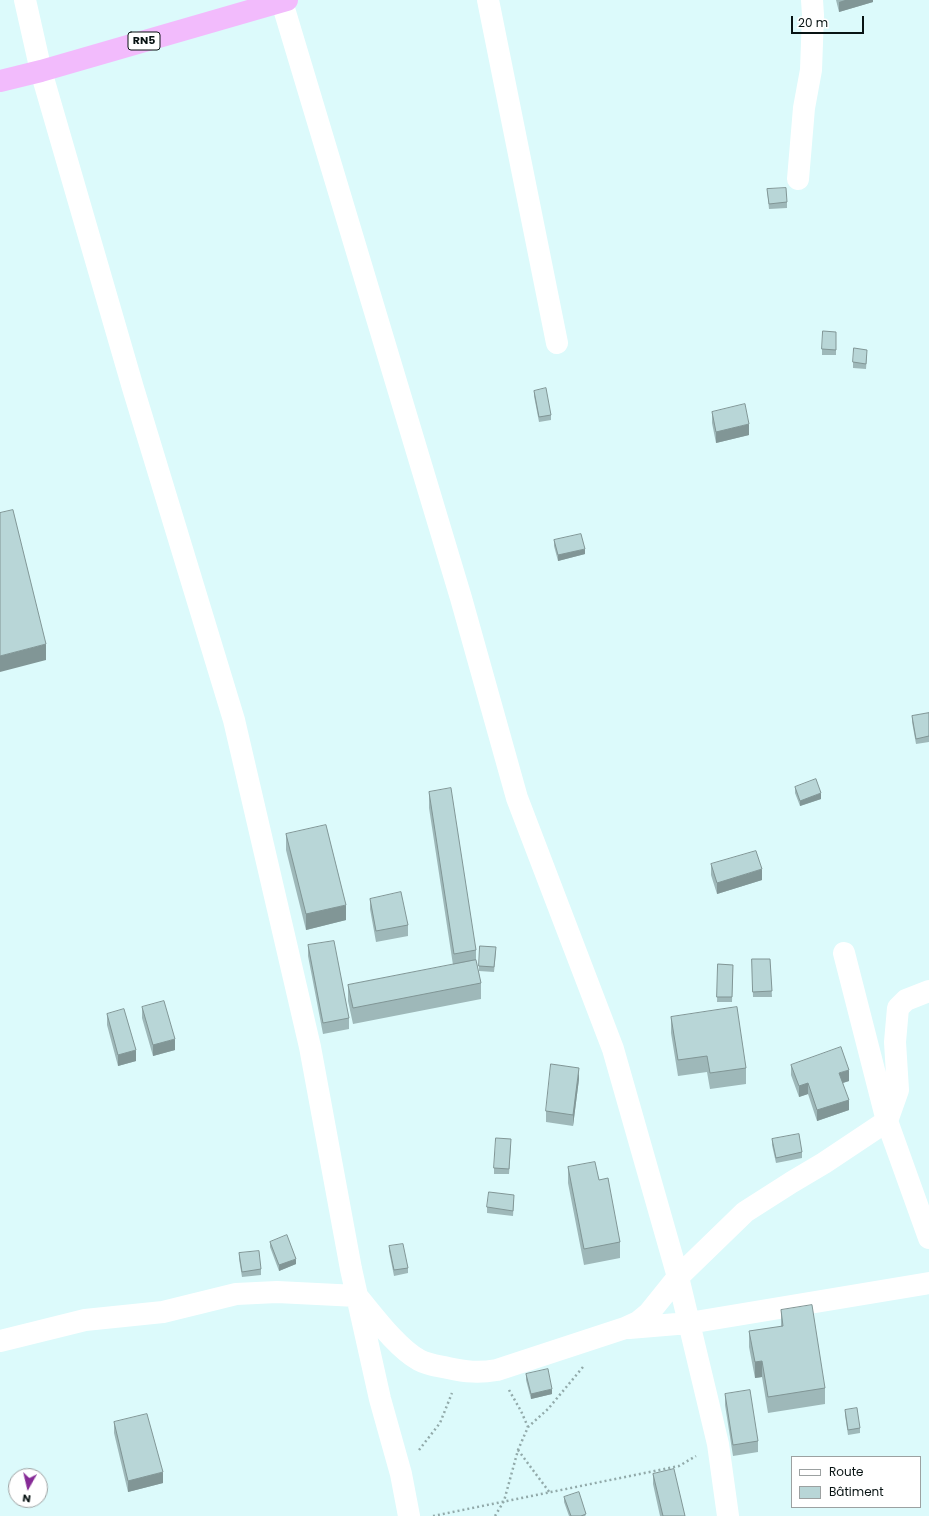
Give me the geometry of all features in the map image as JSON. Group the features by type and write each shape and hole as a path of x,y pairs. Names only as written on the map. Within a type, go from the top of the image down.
{"highway":[{"name":"RN5","path":"0,81 41,71 285,1"}],"street":[{"path":"25,0 41,71 133,388 234,720 310,1047 351,1269 380,1399 401,1474 409,1516"},
{"path":"488,0 557,343"},
{"path":"798,179 804,108 811,70 812,0"},
{"path":"285,1 461,598 517,798 613,1050 678,1277 718,1444 728,1516"},
{"path":"844,953 887,1121 929,1238"},
{"path":"0,1341 86,1320 162,1312 236,1294 277,1292 358,1296 376,1319 407,1352 419,1360 461,1371 481,1373 497,1370 625,1328 638,1322 649,1313 678,1277 745,1212 824,1163 887,1121 898,1090 895,1042 898,1008 906,1000 929,991"},
{"path":"625,1328 689,1323 929,1283"}],"path":[{"path":"495,1516 504,1501 518,1450 528,1427 548,1409 588,1362"},
{"path":"497,1370 521,1411 528,1427"},
{"path":"401,1474 440,1423 461,1371"},
{"path":"431,1516 679,1466 718,1444"},
{"path":"518,1450 550,1492"}],"building":[{"path":"786,188 787,202 769,204 767,189"},
{"path":"823,331 836,332 836,350 822,349"},
{"path":"854,348 867,350 866,364 853,362"},
{"path":"546,388 551,415 539,417 534,391"},
{"path":"745,404 749,424 716,432 712,412"},
{"path":"13,510 46,644 0,656 0,513"},
{"path":"581,534 585,549 558,555 554,540"},
{"path":"929,713 929,736 916,739 912,716"},
{"path":"816,779 821,793 800,801 795,787"},
{"path":"451,788 476,950 454,954 429,792"},
{"path":"326,825 346,905 306,914 286,834"},
{"path":"756,851 762,869 717,883 711,864"},
{"path":"401,892 408,925 376,931 370,899"},
{"path":"334,941 349,1018 323,1023 308,945"},
{"path":"480,946 496,947 494,967 479,966"},
{"path":"752,959 770,959 772,991 753,992"},
{"path":"476,960 481,983 353,1008 348,985"},
{"path":"718,964 733,965 732,997 717,997"},
{"path":"164,1001 175,1039 153,1045 142,1007"},
{"path":"737,1007 746,1068 710,1073 707,1056 678,1060 671,1017"},
{"path":"124,1009 136,1050 118,1055 107,1014"},
{"path":"841,1047 849,1070 839,1073 849,1100 817,1110 808,1083 799,1086 791,1065"},
{"path":"551,1064 579,1068 573,1115 546,1111"},
{"path":"799,1134 802,1152 776,1158 772,1139"},
{"path":"496,1138 511,1139 509,1169 494,1168"},
{"path":"595,1162 599,1180 608,1178 620,1242 584,1249 568,1167"},
{"path":"489,1192 514,1195 513,1211 487,1207"},
{"path":"287,1235 296,1259 279,1265 270,1242"},
{"path":"403,1244 408,1268 394,1270 389,1246"},
{"path":"259,1251 261,1269 242,1272 239,1253"},
{"path":"812,1305 825,1388 768,1397 762,1361 755,1362 749,1331 783,1326 781,1310"},
{"path":"548,1369 552,1389 531,1394 526,1374"},
{"path":"750,1390 758,1441 733,1445 725,1394"},
{"path":"857,1408 860,1428 848,1430 845,1410"},
{"path":"147,1414 163,1472 128,1481 114,1422"},
{"path":"674,1469 685,1516 663,1516 653,1474"},
{"path":"579,1492 586,1514 581,1516 571,1516 564,1497"}]}
